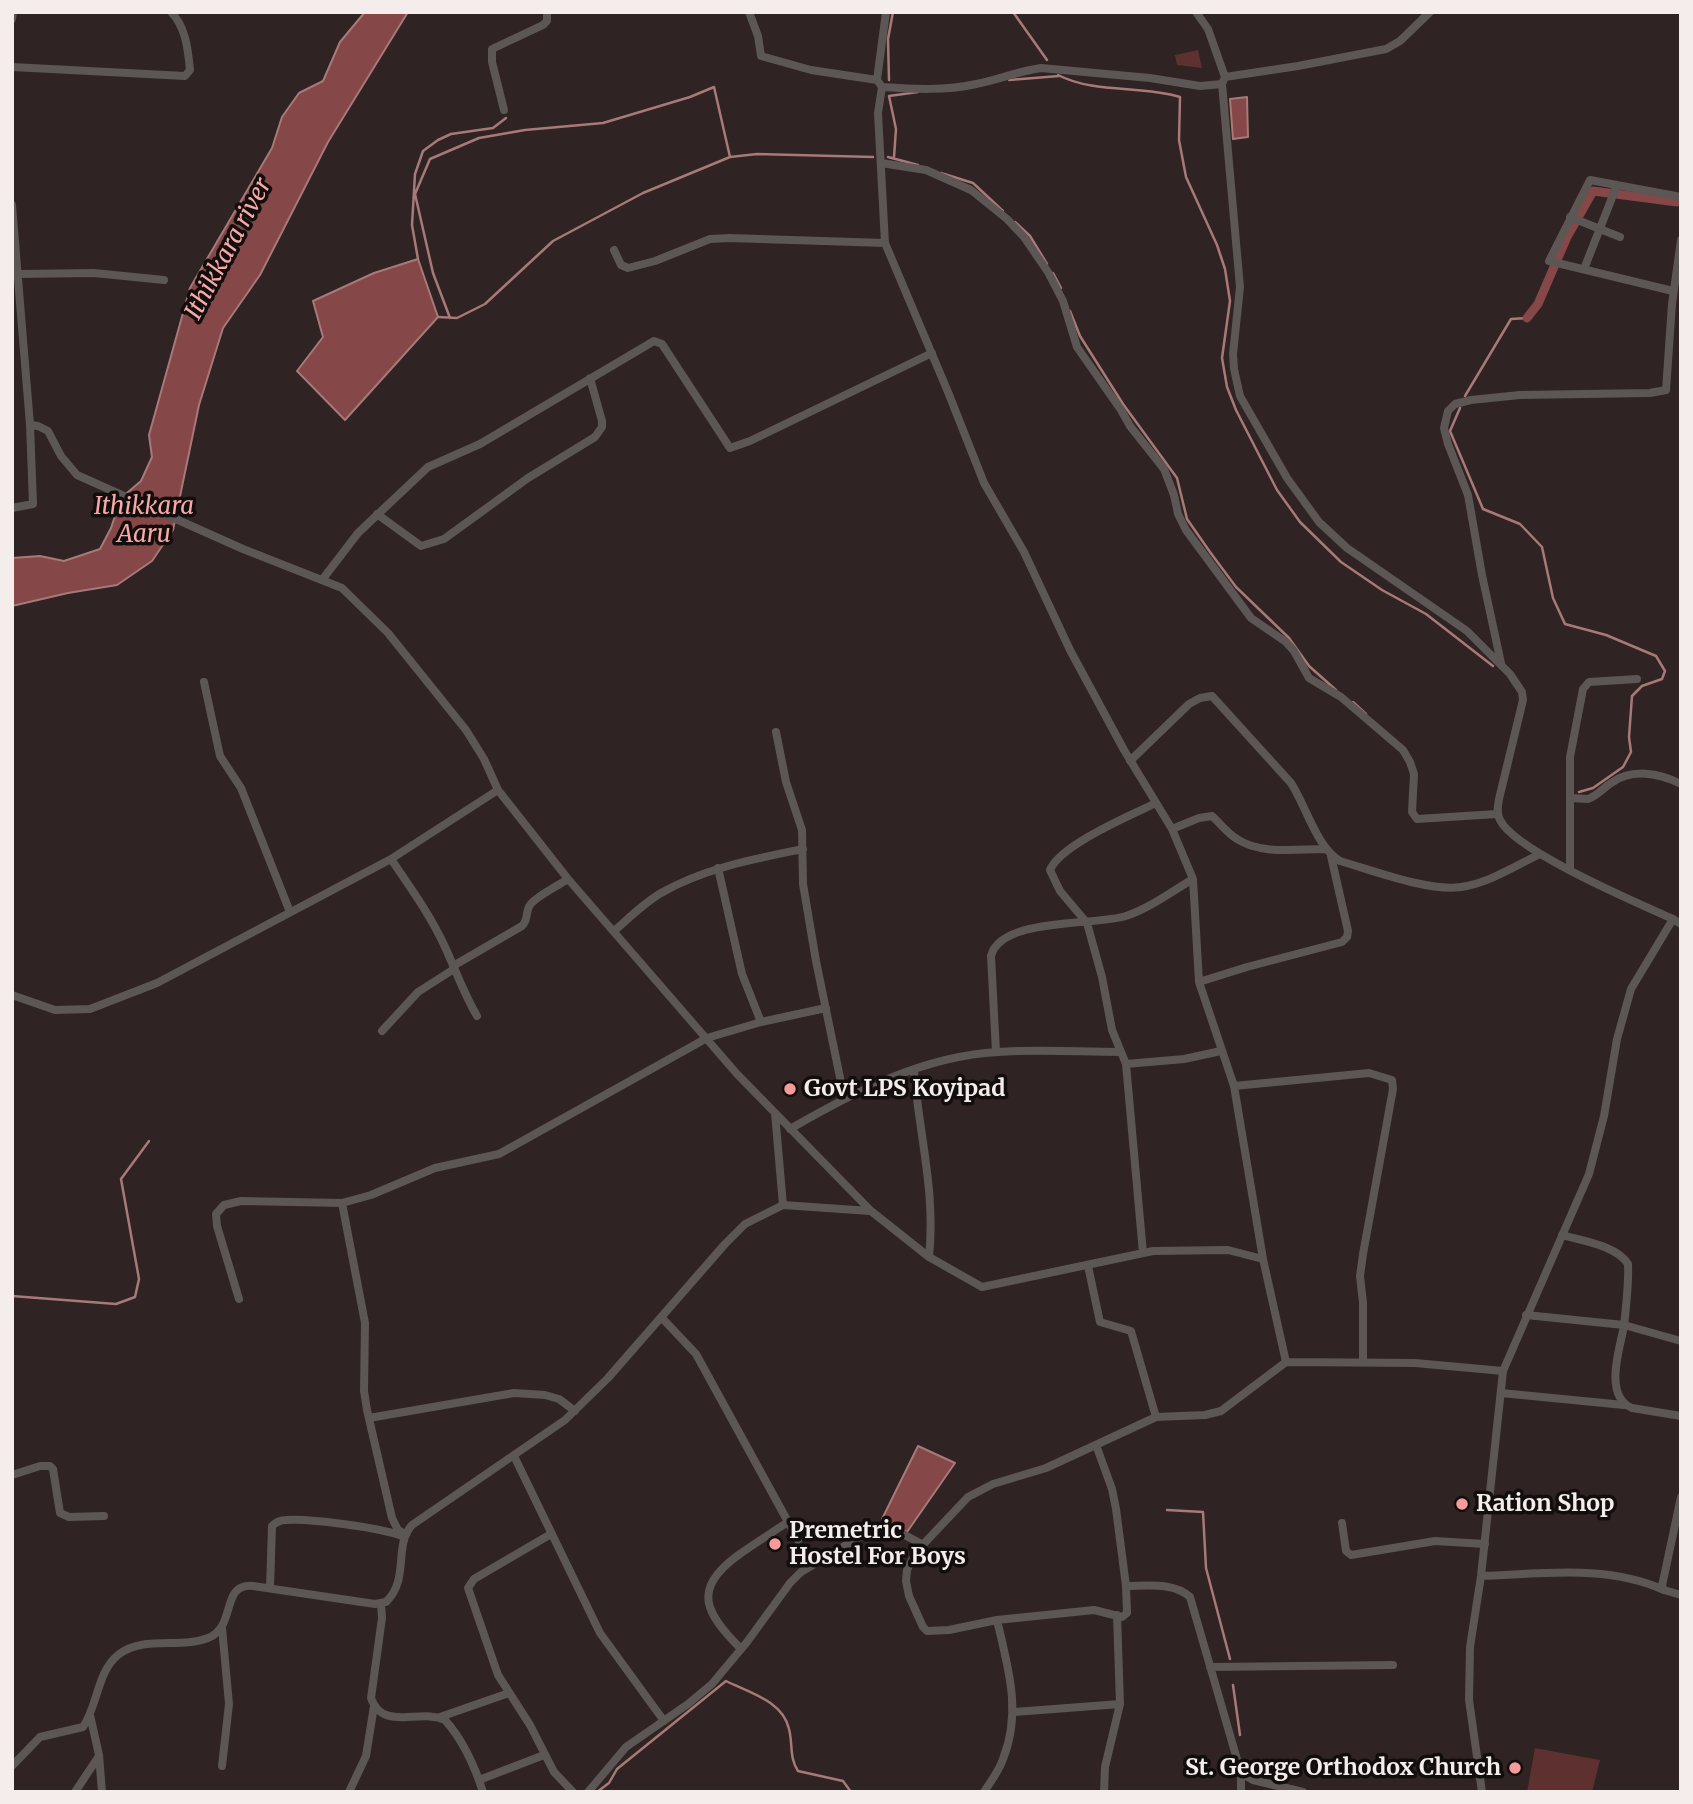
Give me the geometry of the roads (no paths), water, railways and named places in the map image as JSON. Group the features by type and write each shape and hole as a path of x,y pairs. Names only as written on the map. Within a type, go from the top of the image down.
{"street":[{"path":"12,19 13,12"},
{"path":"12,66 185,76 190,70 184,30 171,12"},
{"path":"504,110 492,62 492,49 543,25 547,21 547,12"},
{"path":"749,12 758,36 761,56 879,84 951,87 976,84 1023,70 1041,68 1150,78 1200,86 1386,48 1399,41 1430,12"},
{"path":"886,12 878,113 885,243 984,483 1024,552 1070,650 1130,761 1171,828 1193,879 1199,982 1234,1086 1263,1259 1286,1362"},
{"path":"1196,12 1208,29 1224,81 1240,287 1233,354 1240,396 1287,478 1319,522 1347,548 1467,631 1518,684 1523,700 1499,799 1497,814 1501,823 1541,853 1570,870 1677,921 1631,989 1617,1039 1604,1116 1589,1174 1503,1371 1485,1544 1470,1647 1469,1700 1482,1792"},
{"path":"881,163 926,170 971,190 1007,219 1024,237 1048,272 1063,301 1077,346 1130,426 1164,468 1178,514 1186,530 1251,618 1286,642 1309,678 1341,697 1402,750 1414,774 1412,808 1417,819 1497,814"},
{"path":"1674,291 1549,261 1590,180 1681,197"},
{"path":"1584,269 1617,185"},
{"path":"12,205 30,425 33,504 12,508"},
{"path":"1570,217 1620,237"},
{"path":"614,250 621,265 628,268 655,261 710,239 885,243"},
{"path":"1502,666 1468,495 1444,428 1448,411 1455,404 1471,400 1520,395 1576,396 1666,390 1681,240"},
{"path":"18,274 94,273 164,280"},
{"path":"322,580 358,533 428,467 480,444 648,344 659,341 730,448 750,441 932,353"},
{"path":"377,514 421,546 444,539 528,478 585,445 600,432 602,421 590,378"},
{"path":"30,425 48,431 61,456 77,475 243,549 342,588 388,633 466,730 484,759 498,790 568,879 706,1038 871,1211 929,1257 982,1287 1153,1251 1228,1250 1263,1259"},
{"path":"1570,870 1570,757 1583,689 1589,682 1637,679"},
{"path":"204,682 220,756 241,788 290,912"},
{"path":"1130,761 1189,704 1207,695 1212,696 1291,783 1328,852 1348,931 1347,937 1342,942 1199,982"},
{"path":"776,732 786,782 802,830 803,884 844,1097"},
{"path":"1570,798 1588,799 1613,782 1645,773 1681,783"},
{"path":"12,995 55,1010 90,1009 157,983 391,859 498,790"},
{"path":"1143,1253 1126,1064 1112,1030 1102,976 1087,923 1070,905 1051,875 1052,864 1098,831 1156,803"},
{"path":"1171,828 1212,816 1233,837 1247,844 1266,848 1328,852 1340,861 1437,887 1459,888 1480,883 1541,853"},
{"path":"614,932 661,893 718,868 803,849"},
{"path":"391,859 445,946 464,993 477,1016"},
{"path":"718,868 742,974 761,1022"},
{"path":"382,1031 413,997 453,967 522,926 527,921 529,905 568,879"},
{"path":"996,1052 993,951 1014,935 1043,925 1087,923 1123,917 1143,909 1193,879"},
{"path":"239,1298 217,1226 216,1214 224,1205 242,1201 342,1203 370,1195 435,1168 499,1154 706,1038 761,1022 826,1008"},
{"path":"1126,1064 1184,1059 1221,1051"},
{"path":"790,1129 844,1097 936,1062 996,1052 1120,1052"},
{"path":"914,1070 917,1110 930,1189 932,1225 929,1257"},
{"path":"1234,1086 1369,1073 1392,1080 1393,1089 1360,1276 1363,1362"},
{"path":"775,1113 783,1205"},
{"path":"342,1203 365,1323 364,1391 369,1418 392,1518 398,1530 405,1536"},
{"path":"222,1766 229,1704 222,1628 236,1591 247,1586 270,1588 381,1604 391,1597 398,1584 405,1536 412,1525 575,1411 608,1378 745,1224 783,1205 871,1211"},
{"path":"1562,1235 1612,1250 1628,1264 1624,1325 1616,1382 1624,1405"},
{"path":"1087,1266 1100,1322 1131,1331 1156,1417"},
{"path":"1526,1315 1624,1325 1681,1341"},
{"path":"662,1318 696,1354 798,1540"},
{"path":"1096,1445 1112,1489 1126,1586 1127,1613 1122,1616 1094,1610 997,1620 927,1631 909,1596 906,1581 911,1560 968,1497 979,1489 1046,1468 1156,1417 1205,1415 1221,1410 1286,1362 1415,1363 1503,1371"},
{"path":"369,1418 514,1393 545,1395 559,1399 575,1411"},
{"path":"1500,1393 1624,1405 1681,1416"},
{"path":"514,1456 600,1633 664,1721"},
{"path":"12,1475 40,1466 50,1466 53,1469 60,1513 69,1517 104,1516"},
{"path":"1664,1590 1662,1583 1681,1497"},
{"path":"270,1588 272,1526 282,1520 345,1525 405,1536"},
{"path":"741,1649 723,1631 713,1613 708,1594 711,1582 721,1568 788,1522"},
{"path":"1342,1522 1346,1551 1351,1555 1435,1541 1485,1544"},
{"path":"588,1792 626,1747 712,1684 801,1572 873,1529 888,1527 923,1545"},
{"path":"551,1534 474,1579 468,1587 498,1675 530,1725 554,1772 573,1792"},
{"path":"1481,1576 1584,1572 1644,1581 1681,1595"},
{"path":"1126,1586 1155,1585 1184,1592 1192,1603 1241,1773 1241,1792"},
{"path":"349,1792 366,1756 374,1706 372,1698 382,1618 381,1604"},
{"path":"1104,1792 1105,1767 1120,1704 1117,1615"},
{"path":"984,1792 1004,1757 1014,1712 1013,1691 997,1620"},
{"path":"12,1766 37,1739 80,1729 90,1714 107,1668 118,1655 133,1647 207,1639 222,1628"},
{"path":"1210,1667 1393,1665"},
{"path":"374,1706 387,1716 440,1717 509,1693"},
{"path":"1014,1712 1120,1704"},
{"path":"90,1714 99,1755 102,1792"},
{"path":"440,1717 449,1724 457,1737 483,1792"},
{"path":"75,1792 99,1755"},
{"path":"479,1780 544,1755"},
{"path":"1241,1773 1253,1780 1303,1792"}],"water":[{"name":"Ithikkara Aaru","path":"365,12 408,12 328,142 260,275 223,328 199,405 173,530 152,561 117,585 12,606 12,558 40,556 64,561 100,549 111,528 121,498 141,481 152,457 149,435 190,288 272,148 282,117 299,93 323,81 340,42"},
{"path":"1247,97 1248,137 1233,139 1230,99"},
{"path":"418,259 438,317 345,420 297,371 323,337 313,301 374,273"},
{"path":"918,1446 955,1463 907,1532 882,1519"}],"waterway":[{"path":"889,80 888,39 893,12"},
{"path":"1013,12 1047,60"},
{"path":"1058,75 1087,85 1180,97 1179,140 1186,177 1225,269 1230,301 1222,358 1227,387 1277,490 1300,522 1341,562 1382,590 1426,614 1493,666"},
{"path":"1009,80 1059,76"},
{"path":"450,318 433,273 415,194 430,159 479,138 525,130 603,123 690,97 714,87 730,157"},
{"path":"894,157 896,129 889,96 918,92"},
{"path":"418,259 412,225 415,174 423,151 451,134 493,128 506,118"},
{"path":"438,317 457,318 485,304 553,241 643,193 730,157 757,154 873,157"},
{"path":"888,157 918,165"},
{"path":"941,173 973,183 1003,211"},
{"path":"1527,318 1538,304 1567,237 1593,191 1677,202"},
{"path":"1015,222 1030,236 1047,264"},
{"path":"1053,273 1061,288"},
{"path":"1070,311 1080,336 1123,404 1177,478 1187,519 1210,552 1236,587 1289,638 1309,666 1336,690"},
{"path":"1465,396 1511,319 1527,318"},
{"path":"1460,408 1450,431 1483,509 1520,524 1542,547 1553,598 1565,624 1606,635 1656,656 1665,671 1662,679 1642,686 1632,696 1629,737 1631,752 1623,767 1593,788 1579,792"},
{"path":"1353,702 1366,714"},
{"path":"12,1296 116,1304 135,1297 139,1279 121,1179 149,1141"},
{"path":"1167,1510 1203,1512 1206,1568 1230,1659"},
{"path":"597,1792 609,1783 617,1769 726,1681 764,1699 780,1711 789,1729 792,1756 798,1771 843,1781 851,1792"},
{"path":"1233,1685 1240,1735"}],"place":[{"name":"Govt LPS Koyipad","path":"790,1089"},
{"name":"Ration Shop","path":"1462,1504"},
{"name":"Premetric Hostel For Boys","path":"775,1544"},
{"name":"St. George Orthodox Church","path":"1515,1768"}],"water label":[{"name":"Ithikkara river","path":"229,249"}]}
